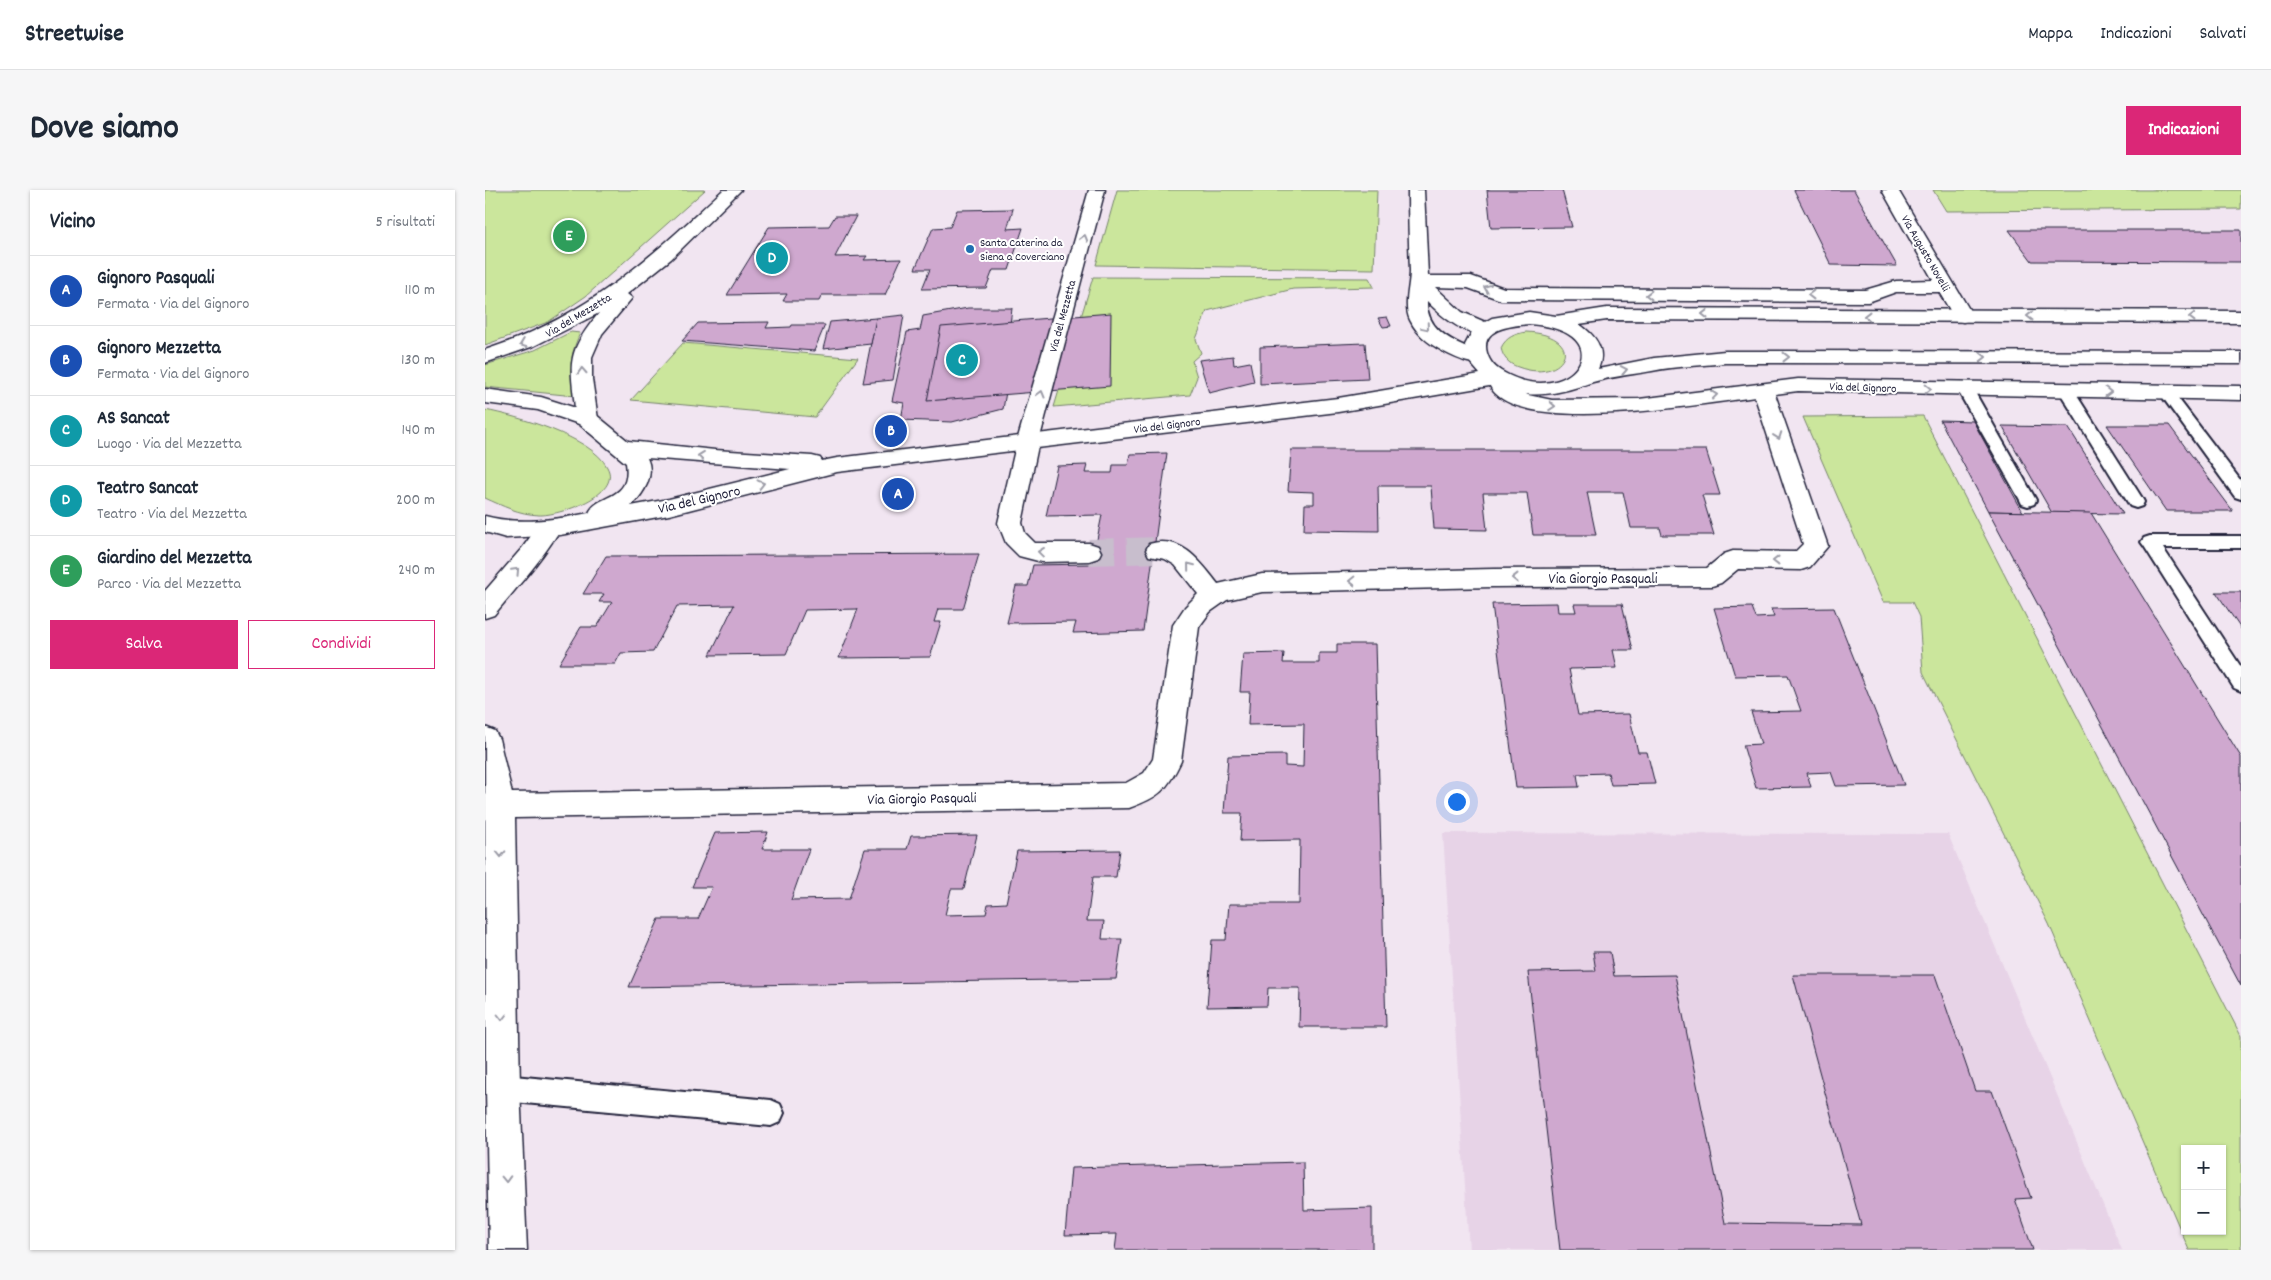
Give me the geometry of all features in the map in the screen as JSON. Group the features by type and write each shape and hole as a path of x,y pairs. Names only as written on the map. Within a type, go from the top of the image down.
{"street":[{"name":"Via del Mezzetta","path":"587,419 582,375 583,356 597,329 640,276 733,190"},
{"name":"Via del Mezzetta","path":"1028,441 1097,190"},
{"path":"1416,190 1419,281 1417,303 1423,325 1433,335 1450,346 1476,358"},
{"name":"Via Augusto Novelli","path":"1890,190 1963,316"},
{"name":"Via del Mezzetta","path":"485,357 522,345 564,326 640,276"},
{"path":"1419,281 1471,282 1501,294 1868,296 1879,289 1896,286 1945,286"},
{"path":"1419,281 1449,314 1468,324 1485,329"},
{"path":"1476,358 1474,345 1485,329 1495,324 1519,318 1556,322 1607,314 2241,318"},
{"path":"1556,322 1577,332 1591,348 1592,364 1588,371 1576,380"},
{"name":"Via del Gignoro","path":"1476,358 1484,370 1496,378 1514,385 1535,388 1556,387 1576,380 1669,362 1725,357 2241,358"},
{"name":"Via del Gignoro","path":"485,524 506,530 555,528 669,507 837,465 1338,405 1496,378"},
{"name":"Via del Gignoro","path":"1496,378 1503,390 1521,400 1552,407 1639,406 1763,389 1810,385 2241,393"},
{"name":"Via Giorgio Pasquali","path":"492,806 1129,795 1154,782 1167,761 1185,625 1197,608 1213,595 1262,583 1493,578 1712,578 1733,560 1801,561 1816,546 1763,389"},
{"name":"Via del Gignoro","path":"485,396 541,404 587,419 637,460 640,469 637,486 628,498 602,512 555,528"},
{"path":"1028,441 1010,523 1014,537 1028,550 1042,553 1089,552"},
{"name":"Via del Gignoro","path":"624,448 715,457 837,465"},
{"path":"485,608 555,528"},
{"path":"1159,550 1177,553 1213,595"},
{"path":"485,739 492,806 508,1250"}],"lane":[{"path":"1965,389 2028,500"},
{"path":"2067,391 2136,502"},
{"path":"2166,392 2241,493"},
{"path":"2241,542 2149,542 2241,684"},
{"path":"503,1088 647,1103 771,1113"}],"shaded area":[{"path":"1443,833 1948,834 2122,1250 1469,1250"}],"green space":[{"path":"485,190 705,190 586,296 548,322 485,345"},
{"path":"1117,190 1377,190 1374,269 1096,265"},
{"path":"1933,190 2241,190 2241,209 1946,211"},
{"path":"1093,277 1369,278 1374,287 1293,289 1207,311 1196,339 1201,353 1192,361 1197,377 1190,395 1054,407"},
{"path":"571,332 580,333 571,364 575,396 485,387 485,365 535,350"},
{"path":"1526,332 1546,335 1558,341 1564,349 1564,357 1558,365 1548,370 1535,371 1518,367 1507,360 1501,348 1505,341"},
{"path":"683,343 858,358 815,417 631,400"},
{"path":"485,410 533,423 570,437 586,446 599,456 607,467 609,477 606,486 598,495 573,508 539,515 504,507 485,498"},
{"path":"1923,416 2241,1036 2241,1250 2189,1250 2183,1235 2226,1235 2226,1145 2181,1145 2181,1231 2049,924 1923,672 1919,617 1912,602 1883,602 1803,417"}],"building":[{"path":"1487,190 1562,190 1572,227 1491,228"},
{"path":"1794,190 1854,190 1897,266 1831,265"},
{"name":"Santa Caterina da Siena a Coverciano","path":"1013,209 1007,229 1023,228 1009,270 993,270 986,288 922,289 930,269 915,269 933,228 950,227 957,210"},
{"path":"835,216 856,216 835,257 867,256 864,260 901,259 885,295 822,295 819,301 783,301 787,294 727,295 769,227 829,226"},
{"path":"2009,230 2241,230 2241,262 2032,261"},
{"path":"968,308 1012,308 1010,325 1025,323 1022,389 1006,392 1003,409 952,422 901,420 904,403 892,401 907,332 920,330 923,316"},
{"path":"1111,313 1110,386 927,401 941,327"},
{"path":"904,315 893,380 863,383 876,318"},
{"path":"1387,317 1391,326 1383,327 1378,318"},
{"path":"876,318 871,344 823,349 830,322"},
{"path":"769,322 766,328 791,327 792,325 825,325 814,351 682,341 698,323"},
{"path":"1365,343 1368,379 1260,384 1260,347"},
{"path":"1233,356 1234,365 1250,362 1254,382 1209,393 1199,360"},
{"path":"1940,420 1973,421 2023,512 1988,511"},
{"path":"2107,425 2169,425 2233,511 2166,511"},
{"path":"2002,426 2068,427 2123,514 2052,513"},
{"path":"1291,450 1706,450 1720,495 1702,495 1714,535 1662,535 1660,528 1631,528 1623,492 1587,492 1596,535 1533,535 1527,493 1483,493 1487,530 1434,529 1431,486 1378,486 1379,531 1304,530 1305,504 1314,504 1314,492 1288,491"},
{"path":"1167,453 1143,631 1073,633 1076,622 1007,623 1016,586 1028,586 1033,565 1092,564 1102,515 1046,516 1057,466 1087,465 1085,473 1112,473 1113,465 1128,465 1130,454"},
{"path":"1988,511 2091,513 2241,757 2241,986"},
{"path":"979,554 963,609 938,609 934,622 941,622 930,657 839,658 858,609 805,610 786,654 710,655 734,605 677,606 653,652 621,653 615,664 559,664 581,627 597,627 612,602 599,602 604,594 583,594 606,556"},
{"path":"2216,592 2241,592 2241,629"},
{"path":"1557,603 1558,612 1576,612 1574,604 1622,604 1633,650 1613,650 1617,668 1569,669 1578,715 1629,714 1638,752 1647,752 1655,784 1611,785 1608,773 1577,774 1579,787 1516,788 1492,604"},
{"path":"1752,607 1756,618 1774,617 1771,609 1834,608 1904,785 1836,786 1831,772 1807,773 1811,787 1756,788 1743,745 1761,744 1751,712 1801,711 1788,675 1735,676 1714,608"},
{"path":"1337,644 1375,644 1386,1027 1299,1027 1300,988 1268,988 1267,1006 1207,1007 1212,940 1226,940 1229,904 1299,904 1300,840 1240,841 1242,813 1224,813 1228,756 1285,755 1285,766 1303,767 1304,724 1248,725 1250,692 1240,692 1243,654 1284,653 1283,663 1319,663 1319,653 1337,653"},
{"path":"768,832 762,849 809,849 791,900 849,899 865,849 907,849 911,836 977,835 964,889 951,889 945,915 986,914 988,904 1006,903 1017,851 1120,850 1116,877 1093,877 1087,921 1104,921 1102,939 1122,939 1116,979 629,987 659,919 698,919 712,887 692,887 715,833"},
{"path":"1593,952 1610,952 1614,976 1675,975 1725,1223 1861,1225 1793,975 1935,975 1975,1091 1992,1091 2031,1198 2015,1199 2033,1250 1560,1250 1528,972 1596,971"},
{"path":"1303,1162 1304,1210 1372,1208 1372,1250 1115,1250 1117,1234 1065,1235 1071,1168"}],"tunnel":[{"path":"1089,552 1158,550"}],"place":[{"name":"Giardino del Mezzetta","path":"569,236"},
{"name":"Santa Caterina da Siena a Coverciano","path":"970,249"},
{"name":"Teatro Sancat","path":"772,258"},
{"name":"AS Sancat","path":"962,360"},
{"name":"Gignoro Mezzetta","path":"891,431"},
{"name":"Gignoro Pasquali","path":"898,494"}]}
